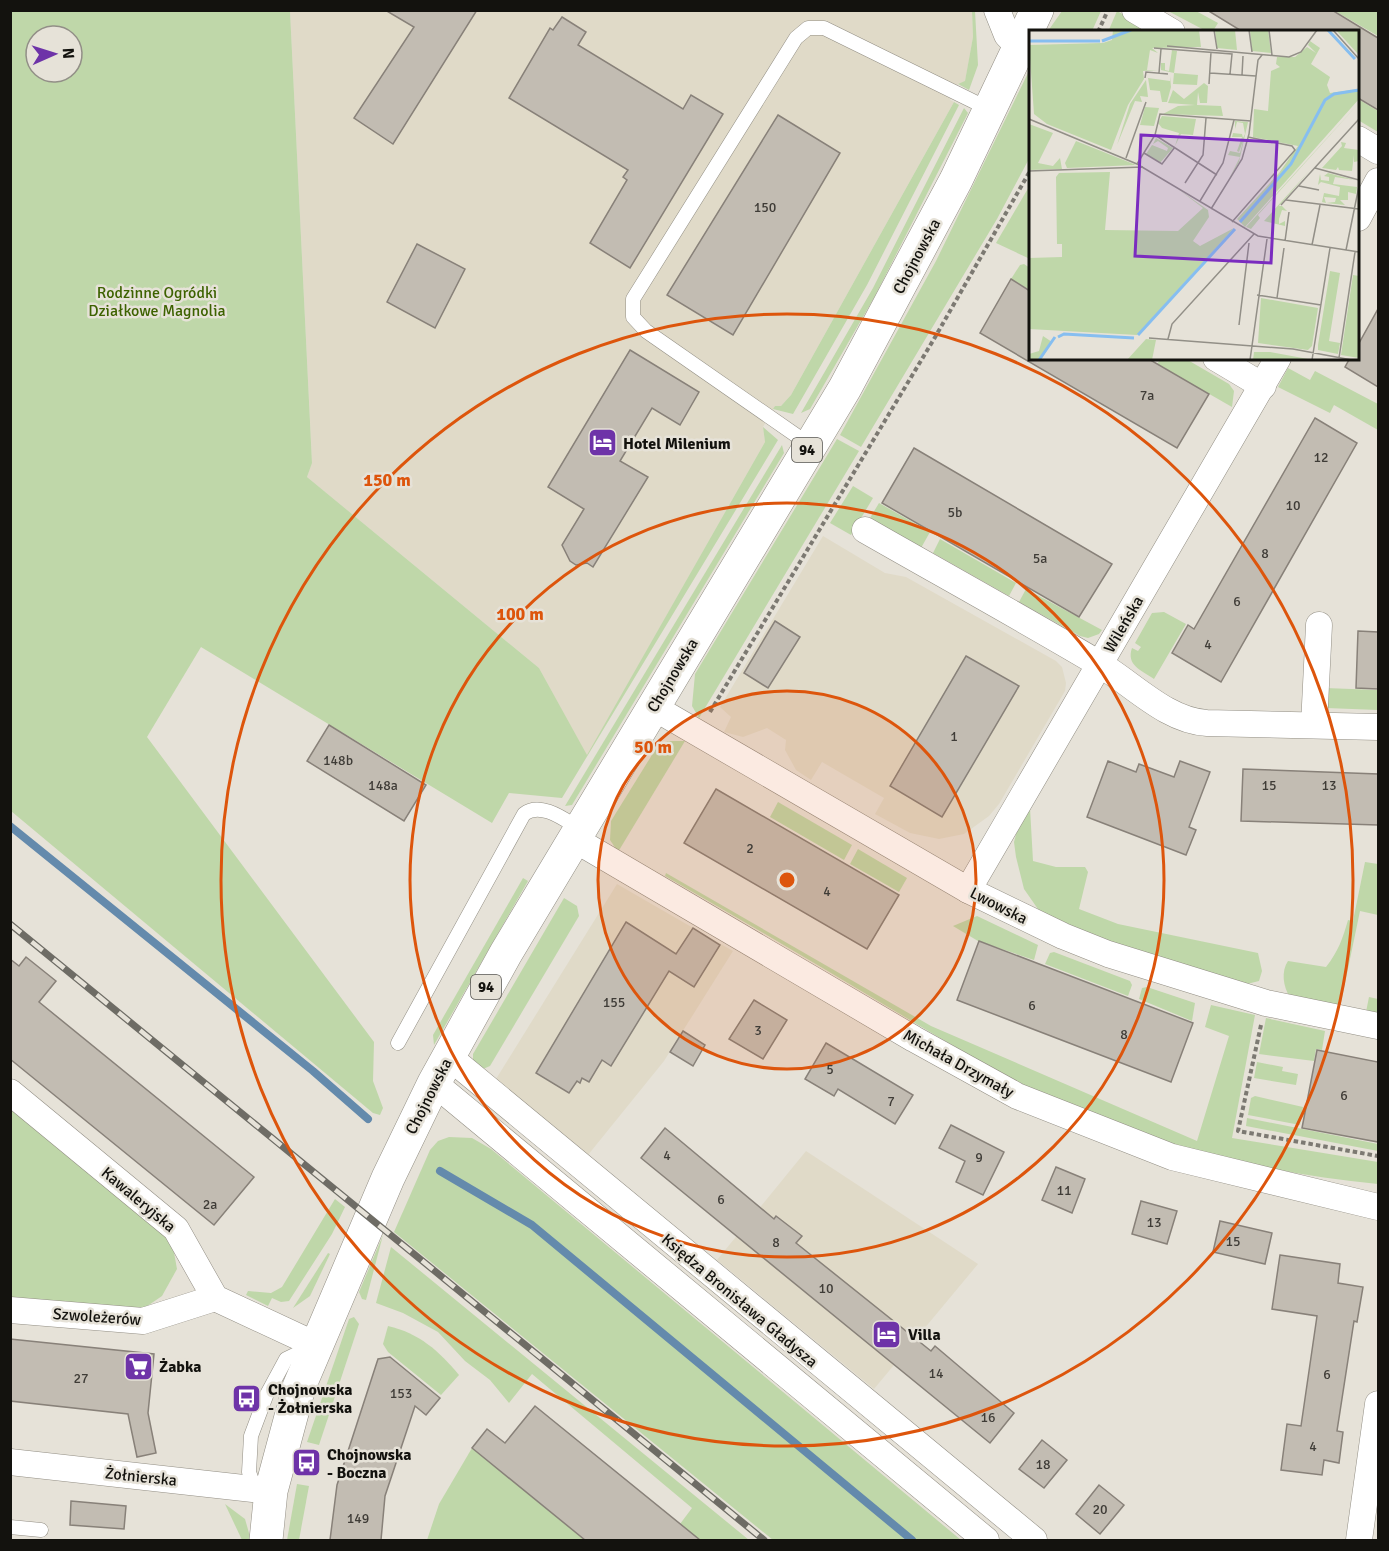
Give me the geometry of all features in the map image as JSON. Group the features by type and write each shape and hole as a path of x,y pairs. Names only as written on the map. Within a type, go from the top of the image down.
{"main road":[{"name":"Chojnowska","path":"266,1534 263,1490 316,1345 388,1178 441,1070 577,834 875,333 991,110 1037,10"}],"street":[{"path":"997,10 1000,24 1020,48"},
{"path":"1138,11 1169,30"},
{"path":"1359,140 1378,151"},
{"path":"1359,216 1378,181"},
{"path":"1219,360 1263,386"},
{"name":"Wileńska","path":"968,890 1277,360"},
{"path":"866,530 1099,663 1189,720 1207,723 1378,727"},
{"path":"1314,725 1319,625"},
{"name":"Lwowska","path":"653,707 968,890 1044,927 1108,954 1266,1003 1378,1026"},
{"name":"Michała Drzymały","path":"577,834 935,1051 1017,1096 1172,1157 1378,1207"},
{"name":"Księdza Bronisława Gładysza","path":"441,1070 986,1540"},
{"name":"Księdza Bronisława Gładysza","path":"441,1070 1034,1540"},
{"name":"Kawaleryjska","path":"10,1092 176,1229 186,1243 215,1298"},
{"path":"215,1298 316,1345"},
{"name":"Szwoleżerów","path":"10,1310 143,1321 215,1298"},
{"path":"1359,1540 1378,1404"},
{"name":"Żołnierska","path":"10,1462 263,1490"},
{"path":"1377,1540 1378,1529"}],"lane":[{"path":"810,445 646,331 633,317 633,299 796,38 808,28 824,28 991,110"},
{"path":"398,1043 524,814 532,810 548,811 577,834"},
{"path":"10,1527 41,1530"}],"path":[{"path":"1099,30 1108,10"},
{"path":"698,733 934,339 1029,173"},
{"path":"1266,1003 1238,1131 1378,1156"}],"shaded area":[{"path":"290,11 972,11 973,37 965,82 958,84 950,100 954,102 791,395 781,406 775,406 763,427 765,442 587,756 539,668 307,477 312,462"},
{"path":"823,536 885,573 906,577 1056,661 1062,667 1066,683 1065,691 999,804 989,816 964,834 939,839 910,833 875,814 884,798 822,762 811,780 796,770 785,750 786,740 767,728 743,737 724,732 731,717 720,707"},
{"path":"617,884 733,951 664,1061 588,1155 496,1079"},
{"path":"806,1151 978,1264 874,1389 717,1260"}],"green space":[{"path":"1062,10 1101,11 1092,30 1049,30"},
{"name":"Rodzinne Ogródki Działkowe Magnolia","path":"10,11 290,11 312,463 307,477 539,668 587,755 765,442 763,427 778,440 562,798 509,793 492,823 201,647 147,737 374,1042 373,1081 383,1108 380,1115 373,1113 11,811"},
{"path":"972,11 975,11 978,65 969,90 958,84 965,81 973,37"},
{"path":"1117,11 1152,30 1109,30"},
{"path":"1168,11 1196,11 1218,23 1214,30 1204,30"},
{"path":"1335,11 1378,11 1378,36"},
{"path":"1029,71 1029,159 997,219 861,447 840,435 936,261"},
{"path":"1359,100 1378,111 1378,132 1359,121"},
{"path":"954,102 959,105 867,285 793,414 773,409 775,406 781,406 791,395"},
{"path":"964,108 968,113 875,296 810,409 801,413 873,288"},
{"path":"1029,187 1029,259 996,243"},
{"path":"1024,264 1029,267 1029,289 1011,279 1020,265"},
{"path":"1160,360 1188,360 1229,384 1234,391 1232,407 1157,364"},
{"path":"1288,368 1310,380 1315,371 1378,404 1378,430 1334,405 1330,413 1278,387"},
{"path":"837,439 859,451 699,718 692,706 695,674"},
{"path":"782,445 784,453 572,805 565,806"},
{"path":"853,486 873,498 851,535 830,523"},
{"path":"879,503 930,532 921,548 870,518"},
{"path":"940,539 1016,583 1009,596 933,553"},
{"path":"1026,589 1102,630 1099,634 1088,638 1080,636 1019,602"},
{"path":"1164,612 1186,624 1154,679 1133,663 1131,654 1132,648 1138,651 1141,647 1135,643 1152,613"},
{"path":"1325,688 1378,690 1378,710 1326,708"},
{"path":"668,741 685,741 618,852 610,840 611,821 655,750"},
{"path":"778,802 852,845 844,860 770,817"},
{"path":"1030,808 1033,861 1056,867 1085,867 1088,872 1079,909 1118,924 1258,953 1262,971 1259,981 1247,984 1113,944 1040,912 1024,889 1014,842 1017,831"},
{"path":"858,849 907,878 899,892 850,864"},
{"path":"1365,862 1378,864 1378,915 1360,911 1340,1007 1366,1012 1369,997 1378,999 1378,1018 1290,997 1284,979 1284,969 1288,961 1326,967 1340,945 1348,920 1353,921"},
{"path":"666,873 931,1026 1197,1141 1229,1036 1205,1027 1211,1005 1255,1015 1232,1138 1378,1162 1378,1184 1296,1173 1216,1156 1136,1133 1059,1102 951,1044 665,876"},
{"path":"523,878 528,881 434,1045 433,1035"},
{"path":"564,898 577,906 579,916 490,1066 483,1069 473,1060 473,1054"},
{"path":"977,916 1038,945 1034,960 978,941 953,926"},
{"path":"1054,952 1130,981 1132,985 1128,996 1045,964 1050,953"},
{"path":"1147,987 1195,1003 1192,1021 1139,999 1142,988"},
{"path":"1266,1018 1325,1031 1322,1050 1316,1049 1314,1061 1259,1054"},
{"path":"1257,1062 1283,1067 1282,1071 1298,1074 1296,1085 1254,1078"},
{"path":"1255,1096 1303,1107 1300,1125 1248,1115 1251,1098"},
{"path":"10,1107 163,1233 173,1247 177,1269 162,1296 140,1311 11,1299"},
{"path":"1247,1118 1378,1144 1378,1151 1246,1126"},
{"path":"449,1137 472,1138 491,1149 961,1540 773,1540 394,1232 430,1150 438,1141"},
{"path":"335,1199 345,1207 332,1234 289,1301 281,1302 272,1298 268,1306 246,1295 248,1291 271,1293 282,1287"},
{"path":"383,1235 366,1300 362,1299 359,1292"},
{"path":"391,1247 749,1540 700,1540 680,1524 692,1508 532,1374 509,1403 490,1380 465,1361 438,1332 403,1313 376,1303"},
{"path":"328,1253 330,1254 310,1296 293,1308"},
{"path":"354,1317 359,1324 319,1445 307,1442 349,1319"},
{"path":"388,1326 409,1333 428,1344 459,1375 441,1395 388,1352 383,1344"},
{"path":"472,1448 585,1540 427,1540 439,1504"},
{"path":"297,1484 309,1486 299,1540 287,1540"},
{"path":"225,1504 245,1519 251,1540 242,1540"}],"building":[{"path":"385,10 477,10 393,144 354,118 414,27"},
{"path":"1207,10 1332,10 1378,38 1378,110 1359,99 1359,30 1240,30"},
{"path":"562,17 586,32 578,45 683,109 691,95 723,114 630,268 590,243 627,180 623,177 628,170 509,98 550,28 553,30"},
{"path":"778,115 840,153 733,335 667,295"},
{"path":"417,244 465,269 435,328 387,302"},
{"path":"1011,279 1029,290 1029,360 1150,360 1209,394 1177,448 980,333"},
{"path":"1378,309 1378,387 1345,367 1349,360 1359,360 1359,343"},
{"name":"Hotel Milenium","path":"630,350 699,392 680,425 652,408 620,461 648,477 593,567 587,563 576,565 570,561 562,545 584,509 548,487"},
{"path":"1315,418 1357,443 1221,682 1172,653 1188,625 1194,629"},
{"path":"914,448 1112,564 1079,617 882,503"},
{"path":"775,621 800,637 768,688 744,673"},
{"path":"1358,631 1378,632 1378,689 1356,688"},
{"path":"966,656 1019,686 942,817 890,786"},
{"path":"329,725 426,785 404,821 307,761"},
{"path":"1108,761 1136,772 1139,764 1174,777 1180,761 1210,772 1189,827 1196,830 1186,855 1087,817"},
{"path":"1243,769 1378,774 1378,825 1241,821"},
{"path":"716,789 899,895 867,949 684,843"},
{"path":"626,922 676,954 693,928 720,945 694,987 669,971 611,1066 602,1060 589,1082 582,1078 580,1083 577,1081 569,1093 536,1073"},
{"path":"979,941 1193,1023 1171,1082 957,1000"},
{"path":"26,957 56,981 39,1002 254,1177 214,1225 10,1059 10,959 19,966"},
{"path":"754,1000 787,1020 763,1059 729,1039"},
{"path":"683,1031 705,1045 693,1066 670,1052"},
{"path":"826,1043 913,1095 895,1124 838,1089 834,1096 805,1079"},
{"path":"1317,1050 1378,1062 1378,1142 1302,1128"},
{"path":"951,1125 1004,1152 983,1195 956,1182 965,1161 939,1148"},
{"path":"665,1128 774,1219 776,1216 802,1236 796,1243 931,1351 935,1346 1014,1413 990,1443 641,1158"},
{"path":"1056,1167 1085,1179 1072,1213 1042,1200"},
{"path":"1141,1201 1177,1211 1167,1244 1132,1234"},
{"path":"1220,1221 1272,1233 1265,1264 1213,1252"},
{"path":"1280,1255 1340,1264 1338,1283 1363,1287 1357,1322 1354,1321 1337,1431 1343,1432 1339,1463 1324,1460 1322,1475 1281,1470 1287,1424 1301,1426 1317,1316 1272,1309"},
{"path":"10,1339 154,1354 148,1413 156,1453 137,1457 128,1414 10,1401"},
{"path":"390,1357 440,1398 426,1415 415,1406 385,1496 381,1540 330,1540 337,1485 378,1359"},
{"path":"535,1406 700,1540 585,1540 472,1448 487,1429 505,1443"},
{"path":"1042,1440 1067,1460 1044,1488 1019,1469"},
{"path":"1099,1485 1124,1505 1100,1534 1076,1514"},
{"path":"71,1501 126,1506 124,1529 70,1525"}],"waterway":[{"path":"10,826 313,1071 368,1119"},
{"path":"440,1171 532,1225 912,1540"}],"railway":[{"path":"10,924 764,1540"}],"place":[{"name":"Hotel Milenium","path":"602,443"},
{"name":"Villa","path":"887,1334"},
{"name":"Żabka","path":"138,1366"},
{"name":"Chojnowska - Żołnierska","path":"247,1398"},
{"name":"Chojnowska - Boczna","path":"306,1463"}]}
